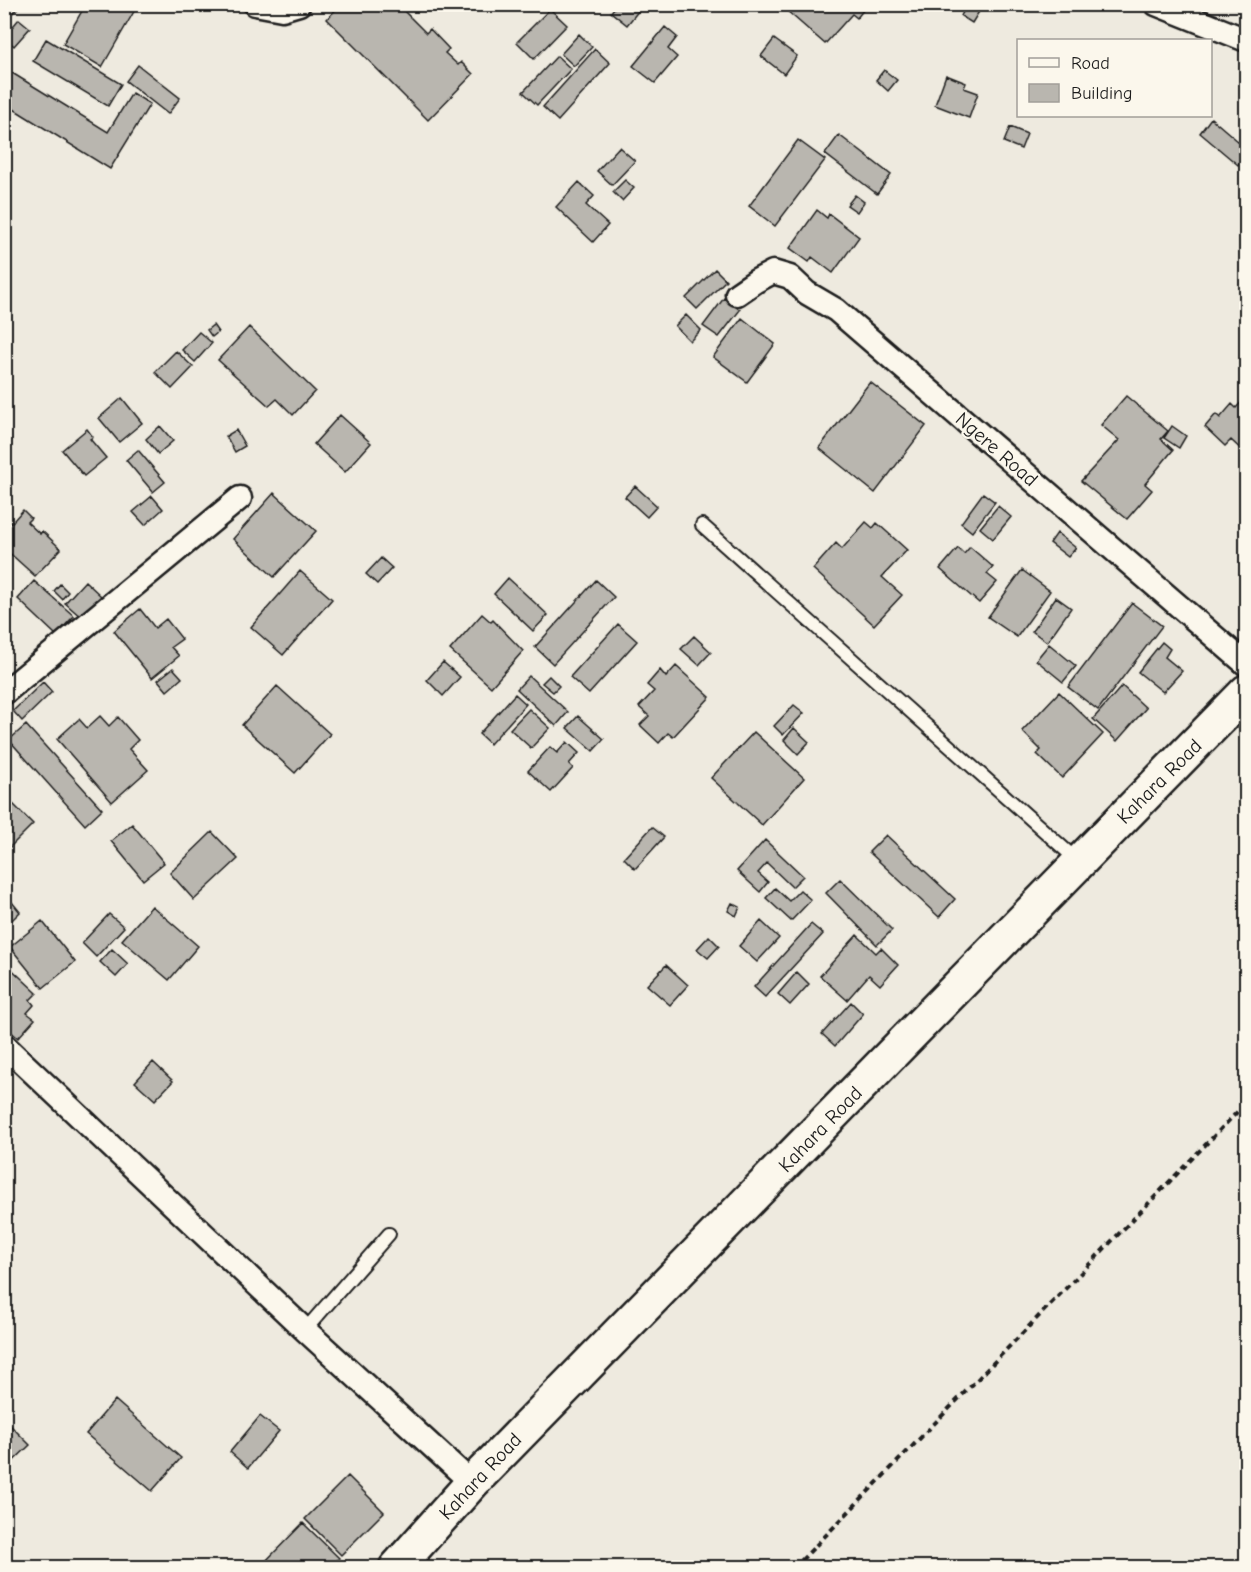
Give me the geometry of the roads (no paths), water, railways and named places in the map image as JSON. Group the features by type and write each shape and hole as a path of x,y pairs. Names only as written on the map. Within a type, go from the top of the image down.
{"street":[{"path":"255,4 282,9 299,4"},
{"path":"1156,4 1246,40"},
{"name":"Ngere Road","path":"737,294 773,272 790,277 807,293 836,310 1246,664"},
{"path":"4,693 240,498"},
{"name":"Kahara Road","path":"396,1568 472,1483 1246,692"},
{"path":"4,1045 305,1330 472,1483"}],"lane":[{"path":"702,525 1079,862"},
{"path":"305,1330 389,1234"}]}
